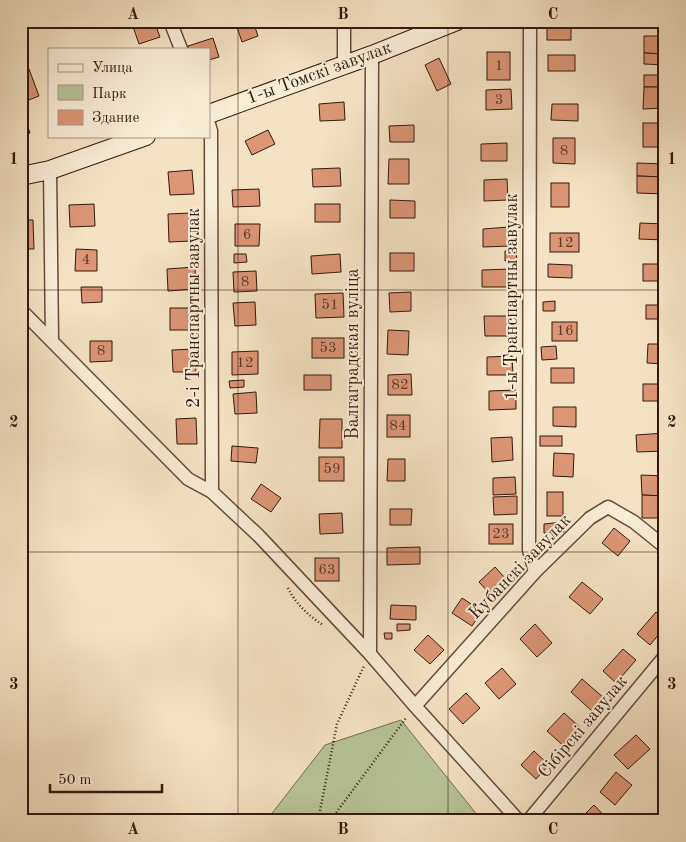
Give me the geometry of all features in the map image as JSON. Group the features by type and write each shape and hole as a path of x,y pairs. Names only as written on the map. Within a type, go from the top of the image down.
{"street":[{"path":"170,21 181,48"},
{"path":"344,21 344,65"},
{"name":"1-ы Томскі завулак","path":"210,114 344,65 456,21"},
{"name":"1-ы Транспартны завулак","path":"530,21 529,550 535,572"},
{"name":"Валгаградская вуліца","path":"370,654 372,54"},
{"name":"2-і Транспартны завулак","path":"210,128 212,492"},
{"path":"21,176 50,170 140,138"},
{"path":"50,170 52,341"},
{"path":"21,310 188,479 212,492 259,536 370,654 414,706 519,821"},
{"name":"Кубанскі завулак","path":"414,706 535,572 590,518 608,507 634,522 665,546"},
{"name":"Сібірскі завулак","path":"528,821 665,656"}],"path":[{"path":"318,821 337,724 370,654"},
{"path":"330,821 414,706"}],"green space":[{"path":"401,720 482,821 266,821 325,745"}],"building":[{"path":"131,21 154,21 160,37 139,44"},
{"path":"242,21 253,21 258,36 242,42 236,24"},
{"path":"276,21 303,21 304,26 276,27"},
{"path":"547,21 571,21 571,40 547,40"},
{"path":"644,36 665,36 665,54 644,53"},
{"path":"213,38 219,57 210,60 210,48 189,48 188,46"},
{"path":"487,52 510,52 510,80 487,80"},
{"path":"644,53 665,54 665,65 644,64"},
{"path":"548,55 575,55 575,71 548,71"},
{"path":"439,58 451,84 437,91 425,65"},
{"path":"29,69 39,96 21,103 21,72"},
{"path":"644,75 665,75 665,87 644,87"},
{"path":"644,87 665,87 665,108 643,109"},
{"path":"511,89 512,109 486,110 486,90"},
{"path":"344,102 345,120 320,121 319,104"},
{"path":"552,104 578,104 578,121 551,120"},
{"path":"643,123 665,123 665,147 643,147"},
{"path":"27,124 30,133 22,136 21,125"},
{"path":"414,125 414,142 390,142 389,126"},
{"path":"268,130 275,144 252,155 245,141"},
{"path":"553,138 575,138 575,164 553,163"},
{"path":"507,143 507,161 481,161 481,144"},
{"path":"389,159 409,159 409,184 388,184"},
{"path":"637,163 665,164 665,177 637,176"},
{"path":"340,168 341,186 313,187 312,169"},
{"path":"192,170 194,194 170,195 168,172"},
{"path":"637,176 665,177 665,194 637,193"},
{"path":"507,179 508,200 484,201 484,180"},
{"path":"551,183 569,183 569,207 551,207"},
{"path":"259,189 260,206 233,207 232,190"},
{"path":"390,200 415,201 415,218 390,218"},
{"path":"94,204 95,226 70,227 69,205"},
{"path":"315,204 340,204 340,222 315,222"},
{"path":"191,213 192,241 169,242 168,214"},
{"path":"21,220 33,220 34,249 21,249"},
{"path":"640,223 665,224 665,240 639,239"},
{"path":"235,224 260,224 259,246 235,246"},
{"path":"509,227 510,246 483,247 483,229"},
{"path":"550,233 579,233 579,252 550,252"},
{"path":"76,249 97,250 97,271 75,271"},
{"path":"505,251 516,251 517,261 505,261"},
{"path":"390,253 414,253 414,271 390,271"},
{"path":"234,254 246,254 247,262 234,263"},
{"path":"340,254 341,272 312,274 311,256"},
{"path":"548,264 572,265 572,278 548,277"},
{"path":"643,264 665,264 665,281 643,281"},
{"path":"195,267 196,289 168,291 167,269"},
{"path":"510,269 510,287 482,287 482,270"},
{"path":"256,271 257,291 234,292 233,272"},
{"path":"81,287 102,287 102,302 82,303"},
{"path":"411,292 411,311 390,312 389,293"},
{"path":"343,293 344,317 316,318 315,294"},
{"path":"555,301 555,311 543,311 543,302"},
{"path":"255,302 256,325 235,326 233,303"},
{"path":"646,305 665,305 665,319 646,319"},
{"path":"170,308 194,308 194,330 170,330"},
{"path":"484,316 509,316 510,336 485,336"},
{"path":"552,322 577,322 577,341 552,341"},
{"path":"388,330 409,331 408,355 387,354"},
{"path":"665,330 665,339 659,340 658,331"},
{"path":"312,338 344,338 344,358 312,358"},
{"path":"90,341 112,341 112,361 90,362"},
{"path":"648,344 665,344 665,364 647,363"},
{"path":"556,346 557,359 542,360 541,347"},
{"path":"195,349 196,372 173,372 172,350"},
{"path":"258,351 258,374 232,375 232,352"},
{"path":"512,356 513,375 487,375 487,357"},
{"path":"551,368 574,368 574,383 551,383"},
{"path":"411,374 412,395 388,395 388,375"},
{"path":"304,375 331,375 331,390 304,390"},
{"path":"244,380 244,387 230,388 229,381"},
{"path":"643,384 665,384 665,401 643,401"},
{"path":"516,390 516,409 489,410 489,391"},
{"path":"256,392 257,413 235,414 233,394"},
{"path":"553,407 576,407 576,427 553,426"},
{"path":"387,415 410,415 410,437 387,437"},
{"path":"196,418 197,444 177,444 176,419"},
{"path":"320,419 342,419 342,448 319,448"},
{"path":"665,433 665,451 637,452 636,435"},
{"path":"540,436 562,436 562,446 540,446"},
{"path":"512,437 513,460 492,462 491,438"},
{"path":"232,446 258,448 256,463 231,461"},
{"path":"554,453 574,454 573,477 553,476"},
{"path":"319,457 344,457 344,481 319,481"},
{"path":"388,459 405,459 405,481 387,481"},
{"path":"641,475 665,476 665,496 642,495"},
{"path":"515,477 516,494 493,495 493,478"},
{"path":"261,484 281,498 271,512 251,499"},
{"path":"547,492 563,492 563,516 547,516"},
{"path":"642,495 665,496 665,518 642,518"},
{"path":"517,496 517,514 494,515 493,497"},
{"path":"390,509 412,509 411,525 390,525"},
{"path":"342,513 343,533 320,534 319,514"},
{"path":"563,522 564,532 544,533 544,524"},
{"path":"489,524 513,524 513,544 489,544"},
{"path":"614,528 630,541 618,556 602,543"},
{"path":"420,547 420,564 387,565 387,548"},
{"path":"315,558 339,558 339,581 315,581"},
{"path":"495,567 506,579 490,594 479,582"},
{"path":"582,582 603,599 590,614 569,597"},
{"path":"462,598 482,611 472,626 452,613"},
{"path":"391,605 416,606 416,620 390,619"},
{"path":"656,612 665,620 665,627 650,645 637,634"},
{"path":"397,624 410,624 410,630 397,631"},
{"path":"535,624 552,643 537,657 520,639"},
{"path":"384,633 392,633 392,639 385,639"},
{"path":"428,635 444,650 430,664 414,650"},
{"path":"623,649 636,660 616,683 603,671"},
{"path":"502,668 516,684 499,699 485,683"},
{"path":"582,679 604,698 593,712 571,692"},
{"path":"466,693 480,708 463,724 449,709"},
{"path":"564,713 582,729 566,748 547,731"},
{"path":"636,735 650,749 628,769 614,755"},
{"path":"534,751 549,765 536,779 521,765"},
{"path":"616,772 632,785 615,805 600,792"},
{"path":"594,805 608,820 578,821"}]}
